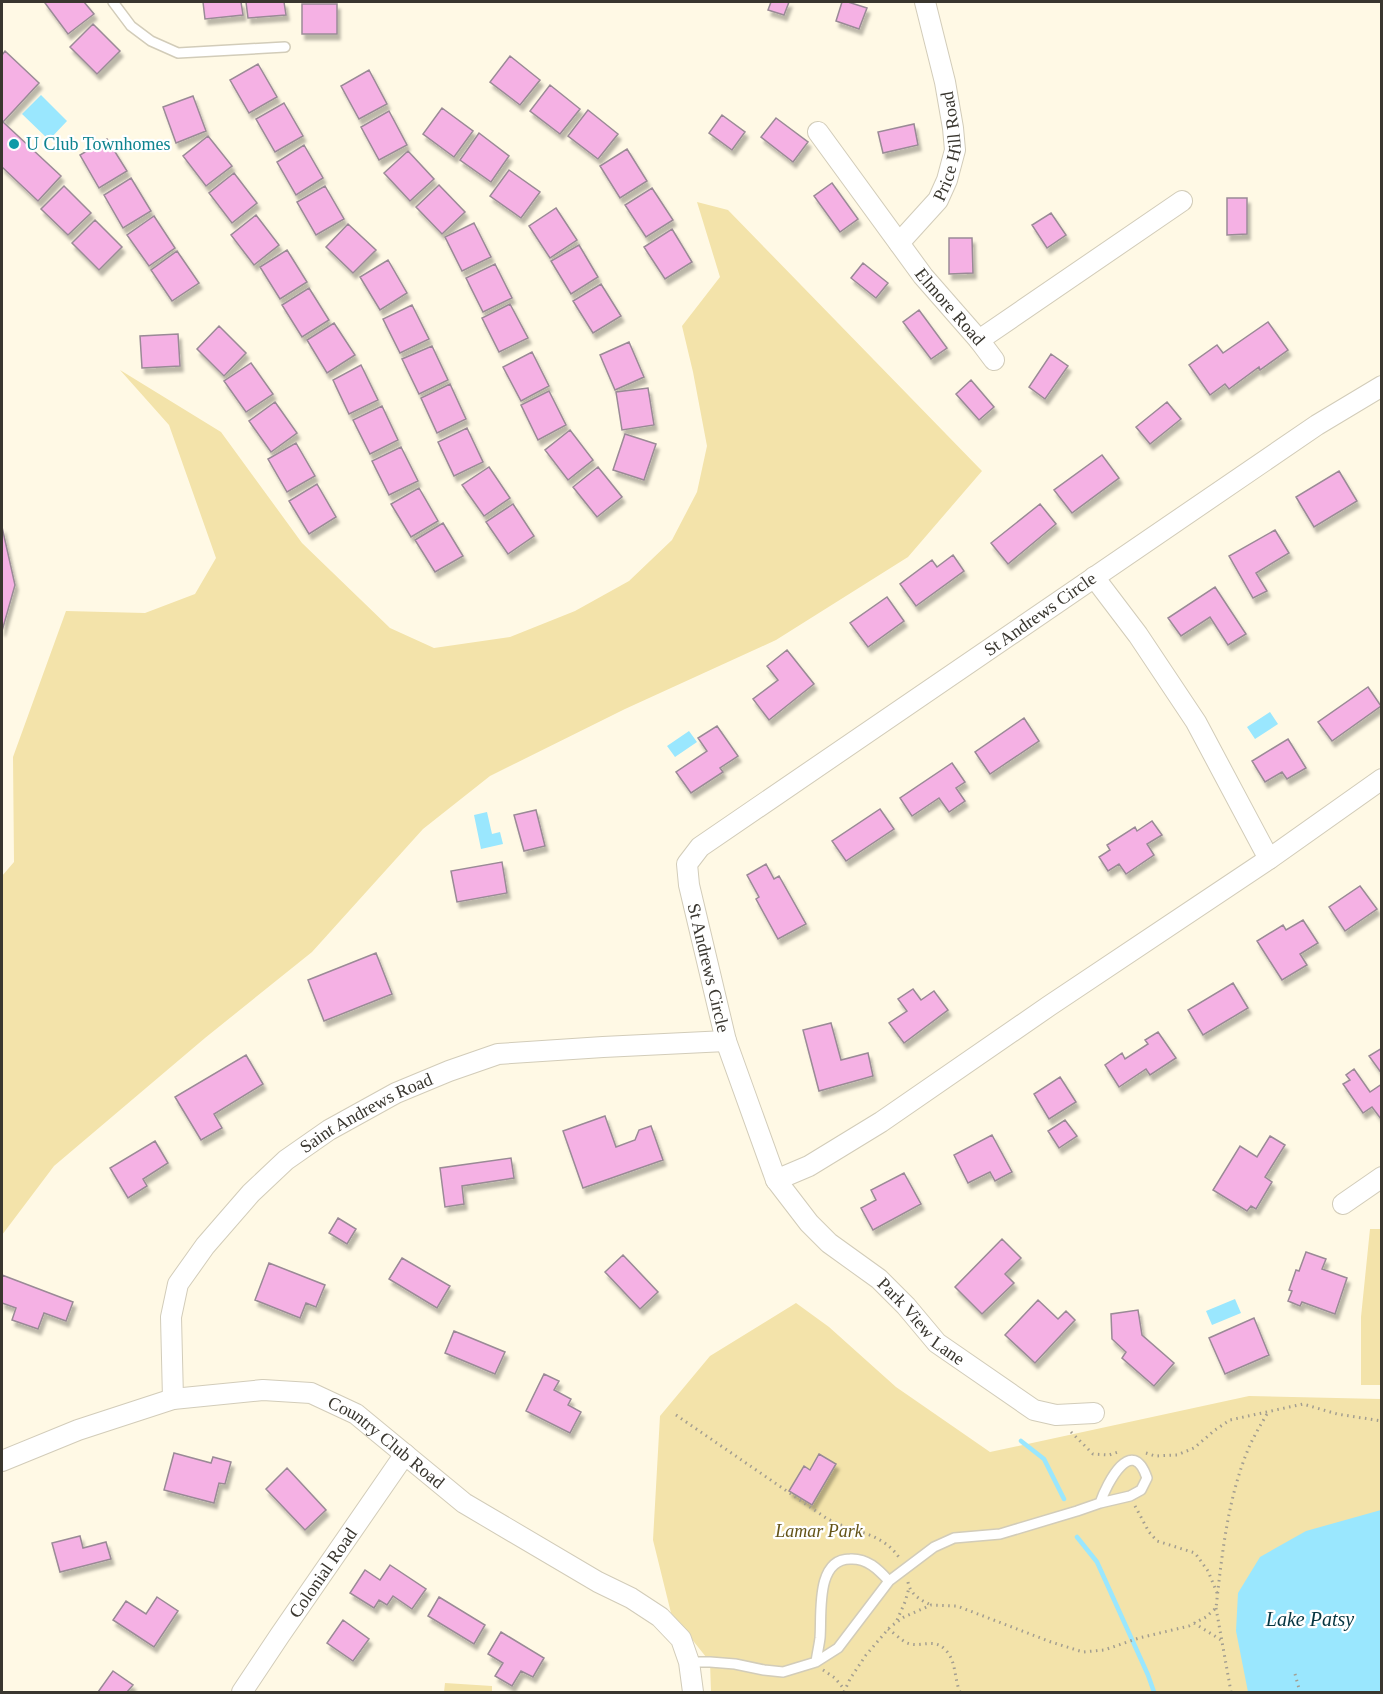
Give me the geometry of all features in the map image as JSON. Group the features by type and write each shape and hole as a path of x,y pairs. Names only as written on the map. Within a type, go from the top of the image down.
{"street":[{"name":"Price Hill Road","path":"899,243 938,200 947,180 955,150 945,82 925,2"},
{"name":"Elmore Road","path":"818,132 923,276 979,340 1182,201"},
{"path":"979,340 994,360"},
{"name":"St Andrews Circle","path":"776,1180 726,1041 688,885 687,864 700,847 1317,424 1382,386"},
{"path":"1094,577 1138,635 1196,723 1269,859"},
{"path":"776,1180 809,1166 881,1122 1056,1001 1269,859 1382,779"},
{"name":"Saint Andrews Road","path":"173,1399 171,1317 178,1284 205,1246 251,1193 286,1160 329,1130 396,1093 498,1054 726,1041"},
{"path":"1343,1204 1382,1177"},
{"name":"Park View Lane","path":"776,1180 809,1223 829,1243 879,1279 906,1306 937,1343 1034,1410 1056,1415 1094,1413"},
{"name":"Country Club Road","path":"2,1461 78,1430 173,1399 263,1390 311,1393 356,1414 464,1503 660,1617 681,1639 689,1662 693,1692"},
{"name":"Colonial Road","path":"242,1692 405,1454"}],"lane":[{"path":"113,2 130,26 151,41 178,52 285,47"},
{"path":"689,1662 735,1664 783,1672 816,1662 838,1648 889,1581 934,1546 954,1538 1000,1534 1130,1496 1141,1490 1147,1478 1141,1464 1127,1461 1120,1465 1105,1488 1100,1503"},
{"path":"816,1662 820,1640 822,1588 828,1570 837,1562 847,1558 858,1559 872,1564 889,1581"}],"path":[{"path":"1140,1452 1155,1456 1177,1455 1194,1448 1230,1420 1304,1404 1337,1414 1382,1421"},
{"path":"1231,1692 1216,1608 1223,1542 1250,1445 1268,1412"},
{"path":"676,1415 826,1518 838,1525 871,1534 890,1548 898,1556 905,1569 909,1588 896,1622"},
{"path":"1056,1415 1093,1454 1109,1455 1122,1451"},
{"path":"1130,1496 1149,1532 1157,1541 1195,1553 1208,1571 1218,1594"},
{"path":"909,1588 922,1601 931,1605 957,1606 1083,1652 1104,1650 1138,1638 1189,1626 1206,1617 1216,1608"},
{"path":"816,1662 835,1678 845,1691 866,1654 888,1629 903,1617 931,1605"},
{"path":"1194,1623 1221,1640"},
{"path":"888,1629 909,1644 928,1642 938,1644 949,1654 960,1692"},
{"path":"1295,1674 1300,1692"}],"green space":[{"path":"697,202 728,210 982,471 908,557 776,640 625,709 490,776 423,829 312,952 205,1038 54,1166 2,1235 2,876 14,862 13,757 66,611 145,613 195,594 216,558 169,425 120,370 221,432 302,543 390,628 434,648 510,637 575,611 629,581 672,540 697,492 707,446 682,326 720,277"},
{"path":"1370,1229 1381,1229 1381,1385 1361,1385 1361,1317"},
{"name":"Lamar Park","path":"796,1303 829,1327 896,1387 990,1452 1249,1396 1381,1399 1381,1692 711,1692 710,1662 671,1613 653,1540 660,1416 710,1356"},
{"path":"445,1683 492,1686 492,1692 444,1692"}],"water":[{"path":"41,95 67,121 49,140 22,114"},
{"path":"1270,712 1278,724 1255,739 1247,727"},
{"path":"689,731 697,742 675,757 667,746"},
{"path":"487,812 492,834 500,832 503,844 481,849 474,815"},
{"path":"1235,1299 1241,1313 1212,1325 1206,1311"},
{"name":"Lake Patsy","path":"1381,1510 1381,1692 1248,1692 1236,1631 1238,1593 1260,1557 1306,1531"}],"building":[{"path":"84,2 94,14 68,34 45,3"},
{"path":"203,2 241,2 243,15 205,19"},
{"path":"246,2 284,2 286,15 248,18"},
{"path":"771,2 789,2 784,15 768,10"},
{"path":"842,2 867,8 859,29 836,21"},
{"path":"302,4 337,4 337,34 302,34"},
{"path":"93,24 120,51 97,74 70,47"},
{"name":"U Club Townhomes","path":"5,51 39,83 3,122 61,176 38,201 2,167 2,55"},
{"path":"510,56 540,80 520,105 490,82"},
{"path":"258,64 277,97 249,113 230,80"},
{"path":"369,70 387,104 359,119 341,86"},
{"path":"550,85 580,109 560,134 530,111"},
{"path":"193,96 206,131 176,143 163,107"},
{"path":"284,103 303,136 275,152 256,119"},
{"path":"442,108 473,131 454,157 423,134"},
{"path":"588,110 618,134 598,159 568,136"},
{"path":"389,111 407,145 379,160 361,127"},
{"path":"722,115 745,132 732,150 709,133"},
{"path":"776,118 808,142 793,162 761,137"},
{"path":"914,124 918,145 883,153 878,132"},
{"path":"479,133 509,156 491,182 460,160"},
{"path":"208,136 232,166 206,186 183,156"},
{"path":"107,139 127,171 99,188 80,155"},
{"path":"304,145 323,178 296,195 277,162"},
{"path":"627,149 647,181 620,198 600,166"},
{"path":"408,151 434,179 410,201 384,173"},
{"path":"509,170 540,192 521,218 490,196"},
{"path":"234,173 257,203 232,223 209,193"},
{"path":"131,178 151,211 123,228 104,195"},
{"path":"832,183 858,219 840,232 814,196"},
{"path":"439,185 465,212 442,234 416,207"},
{"path":"64,186 91,213 68,235 41,209"},
{"path":"325,186 344,219 316,235 297,202"},
{"path":"652,188 673,220 646,237 625,205"},
{"path":"1227,198 1247,198 1247,234 1227,235"},
{"path":"556,208 577,240 550,258 529,226"},
{"path":"1051,213 1066,235 1047,248 1032,225"},
{"path":"256,215 279,245 254,265 231,235"},
{"path":"154,216 175,248 149,266 127,235"},
{"path":"95,220 122,247 99,270 72,243"},
{"path":"474,223 491,257 462,271 445,237"},
{"path":"348,224 376,250 353,273 326,247"},
{"path":"672,229 692,262 665,279 644,247"},
{"path":"949,238 972,238 973,273 949,274"},
{"path":"579,245 598,277 571,294 551,261"},
{"path":"287,250 307,282 280,299 260,267"},
{"path":"177,251 199,283 172,301 151,270"},
{"path":"388,260 407,293 380,310 360,277"},
{"path":"863,263 888,283 876,298 851,278"},
{"path":"495,264 512,298 483,312 466,278"},
{"path":"601,284 621,316 593,333 573,301"},
{"path":"309,288 329,320 302,337 282,305"},
{"path":"510,304 528,338 499,352 482,318"},
{"path":"412,305 429,339 400,353 383,319"},
{"path":"919,310 947,348 931,359 903,322"},
{"path":"1268,322 1288,350 1260,370 1259,367 1229,389 1225,384 1210,395 1189,365 1217,345 1223,353"},
{"path":"334,323 355,355 327,373 307,340"},
{"path":"219,326 246,353 224,376 197,349"},
{"path":"178,334 180,366 142,368 140,336"},
{"path":"629,342 644,377 615,390 600,355"},
{"path":"432,346 448,380 419,394 402,359"},
{"path":"532,352 549,386 521,401 503,367"},
{"path":"1051,354 1068,366 1045,399 1029,387"},
{"path":"251,363 273,394 246,412 224,381"},
{"path":"361,365 378,400 349,414 333,380"},
{"path":"971,380 994,407 979,420 956,394"},
{"path":"450,384 466,419 437,433 421,398"},
{"path":"648,388 654,425 622,430 616,392"},
{"path":"549,391 566,425 538,440 521,405"},
{"path":"275,402 297,433 271,452 249,421"},
{"path":"1167,402 1181,419 1150,444 1136,427"},
{"path":"382,406 398,440 370,454 353,420"},
{"path":"467,428 483,462 454,476 438,442"},
{"path":"570,430 593,460 568,480 545,450"},
{"path":"625,434 656,444 644,480 613,470"},
{"path":"296,443 315,476 287,492 268,459"},
{"path":"401,447 418,481 389,495 372,461"},
{"path":"1102,455 1119,478 1072,513 1054,490"},
{"path":"489,467 510,498 484,516 462,485"},
{"path":"598,467 622,497 597,517 573,487"},
{"path":"1339,471 1357,501 1314,527 1296,497"},
{"path":"317,484 336,517 309,534 289,501"},
{"path":"419,488 438,521 411,537 391,504"},
{"path":"513,504 534,536 508,554 486,522"},
{"path":"1040,504 1056,524 1008,564 991,543"},
{"path":"443,523 463,556 435,572 415,540"},
{"path":"2,527 15,585 2,631"},
{"path":"1275,530 1289,553 1256,573 1267,591 1253,598 1229,556"},
{"path":"953,555 964,571 916,606 900,584 932,560 937,567"},
{"path":"1215,587 1246,634 1228,645 1210,617 1181,636 1168,618"},
{"path":"887,597 904,621 868,647 850,623"},
{"path":"787,650 814,684 769,720 753,699 778,680 767,666"},
{"path":"1368,687 1381,706 1332,741 1318,722"},
{"path":"1024,718 1039,741 990,774 975,752"},
{"path":"717,726 738,756 720,768 723,772 691,793 676,772 707,751 698,738"},
{"path":"1288,739 1306,768 1287,779 1282,772 1265,782 1252,761"},
{"path":"952,763 965,782 956,788 965,801 949,812 939,798 912,816 900,798"},
{"path":"880,809 894,829 846,861 832,841"},
{"path":"536,810 545,846 524,851 514,815"},
{"path":"1152,821 1162,835 1147,844 1154,855 1126,874 1119,864 1108,871 1099,857 1110,850 1107,845 1135,827 1137,831"},
{"path":"502,862 507,893 457,902 451,871"},
{"path":"766,864 774,879 779,876 806,924 778,939 756,899 759,897 747,875"},
{"path":"1360,886 1377,909 1345,931 1329,907"},
{"path":"1303,920 1318,943 1300,954 1307,965 1282,980 1257,941 1283,925 1286,930"},
{"path":"376,953 392,994 324,1021 308,980"},
{"path":"1233,983 1248,1008 1203,1035 1188,1010"},
{"path":"913,989 921,1000 934,991 948,1010 904,1043 889,1023 907,1011 898,999"},
{"path":"831,1023 841,1060 868,1053 873,1076 819,1091 803,1030"},
{"path":"1158,1032 1176,1058 1150,1075 1146,1069 1119,1087 1105,1065 1122,1053 1125,1059 1148,1044 1145,1040"},
{"path":"1382,1048 1382,1074 1369,1056"},
{"path":"246,1055 263,1084 214,1114 222,1128 201,1140 175,1097"},
{"path":"1354,1069 1370,1092 1382,1084 1381,1119 1372,1107 1363,1113 1343,1084 1350,1080 1346,1075"},
{"path":"1060,1077 1076,1102 1049,1119 1034,1094"},
{"path":"605,1116 616,1147 635,1140 639,1130 651,1126 663,1160 583,1188 563,1131"},
{"path":"1065,1120 1077,1136 1059,1148 1048,1131"},
{"path":"992,1135 1012,1172 995,1181 990,1172 968,1183 954,1155"},
{"path":"1270,1136 1285,1145 1265,1177 1272,1182 1256,1209 1251,1206 1247,1211 1213,1190 1240,1146 1257,1157"},
{"path":"155,1141 168,1163 143,1179 147,1186 128,1198 110,1168"},
{"path":"511,1158 514,1178 462,1186 464,1204 445,1207 440,1168"},
{"path":"904,1173 921,1204 873,1230 861,1208 876,1200 871,1190"},
{"path":"338,1218 356,1229 347,1244 329,1233"},
{"path":"1002,1239 1021,1258 1005,1274 1014,1283 982,1314 955,1287"},
{"path":"1306,1252 1326,1259 1322,1269 1347,1278 1335,1314 1302,1302 1300,1306 1288,1301 1296,1270 1299,1271"},
{"path":"623,1255 658,1292 640,1309 605,1272"},
{"path":"402,1258 450,1286 437,1308 389,1279"},
{"path":"269,1263 325,1285 316,1307 306,1303 300,1318 255,1300"},
{"path":"2,1275 73,1302 66,1321 44,1313 38,1329 12,1320 16,1308 2,1303"},
{"path":"1038,1300 1058,1319 1066,1311 1075,1320 1035,1363 1005,1335"},
{"path":"1138,1310 1142,1335 1174,1363 1154,1386 1122,1358 1126,1352 1112,1339 1111,1314"},
{"path":"1254,1318 1269,1355 1225,1374 1209,1338"},
{"path":"454,1331 505,1352 495,1374 445,1353"},
{"path":"544,1374 559,1381 554,1390 571,1399 568,1405 581,1412 570,1433 526,1411"},
{"path":"174,1453 211,1463 213,1457 231,1462 225,1484 219,1483 214,1503 164,1490"},
{"path":"819,1454 836,1464 812,1505 789,1491 804,1466 810,1470"},
{"path":"287,1468 326,1510 305,1530 266,1489"},
{"path":"80,1536 83,1548 106,1542 111,1559 60,1572 52,1543"},
{"path":"390,1565 426,1589 412,1609 393,1596 387,1605 379,1600 374,1608 350,1593 365,1570 380,1580"},
{"path":"157,1597 178,1611 154,1647 113,1620 126,1601 146,1614"},
{"path":"439,1597 485,1625 474,1644 428,1616"},
{"path":"343,1620 369,1639 353,1661 327,1643"},
{"path":"501,1632 544,1658 533,1677 521,1671 512,1686 495,1676 503,1663 488,1654"},
{"path":"113,1671 133,1685 127,1692 98,1692"}],"waterway":[{"path":"1021,1441 1044,1459 1064,1499"},
{"path":"1077,1537 1097,1562 1154,1692"}],"place":[{"name":"U Club Townhomes","path":"14,144"}]}
